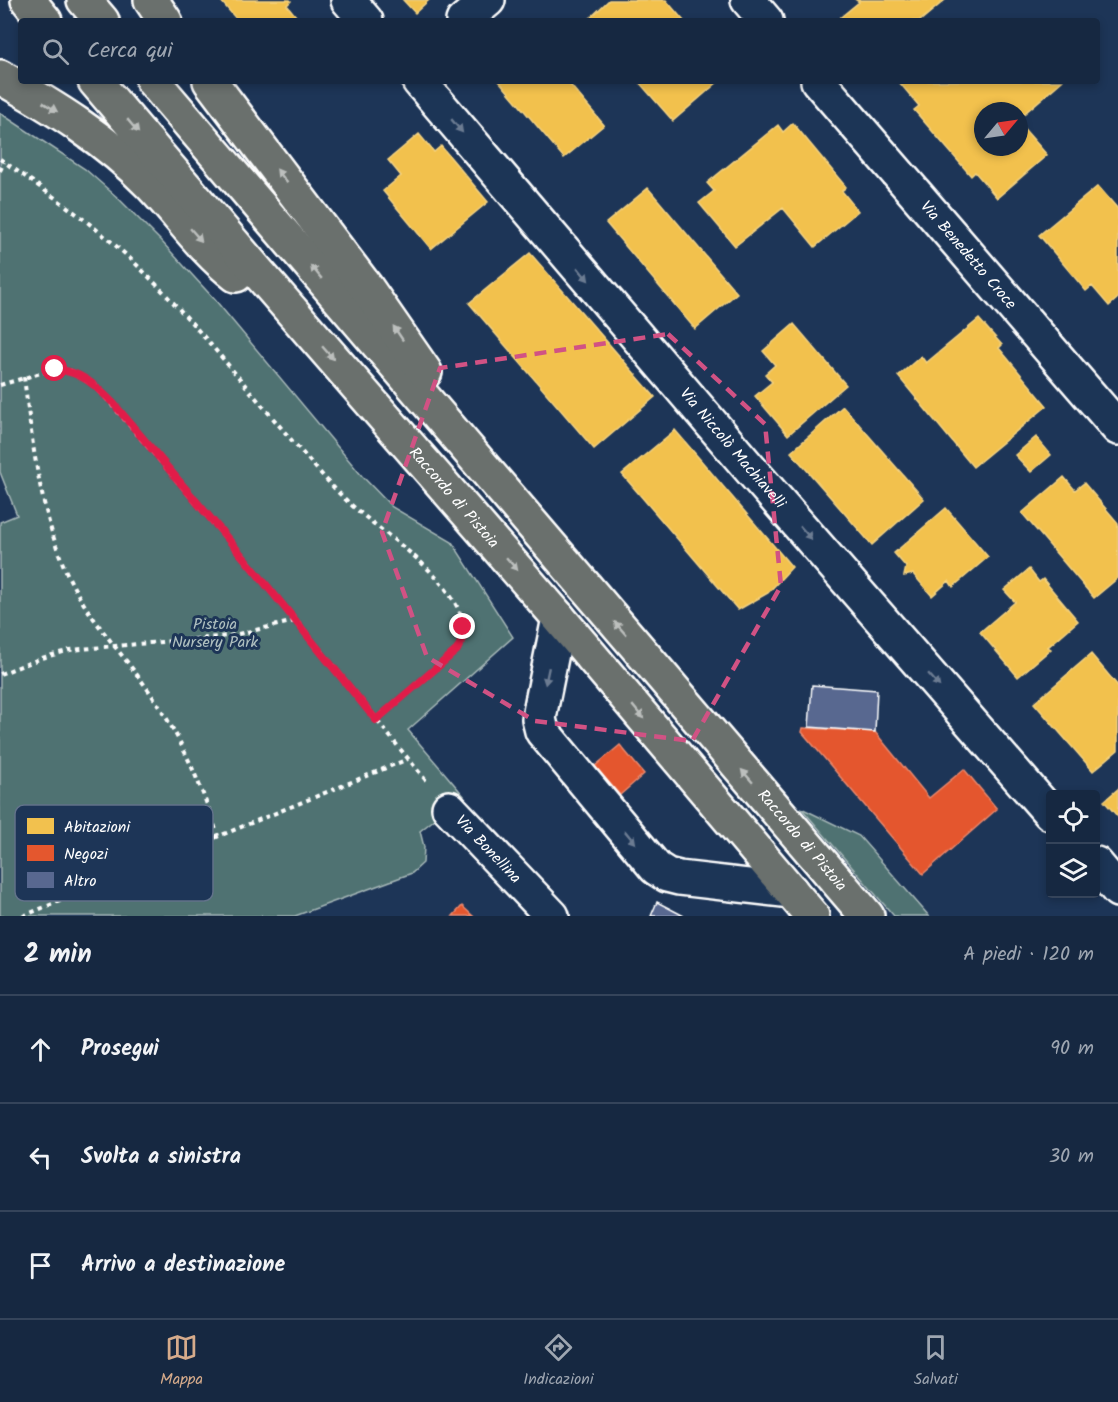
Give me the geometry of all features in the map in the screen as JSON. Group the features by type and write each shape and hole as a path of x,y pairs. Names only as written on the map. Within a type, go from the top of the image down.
{"highway":[{"path":"28,0 43,18"},
{"path":"84,0 99,18"},
{"path":"151,0 163,18"},
{"path":"0,77 66,116 111,148 150,184 225,266 308,329"},
{"name":"Raccordo di Pistoia","path":"98,84 559,618 812,916"},
{"name":"Raccordo di Pistoia","path":"156,84 867,916"},
{"path":"212,84 366,287 513,504"}],"street":[{"path":"348,0 363,18"},
{"path":"467,18 488,0"},
{"path":"748,0 763,18"},
{"name":"Via Niccolò Machiavelli","path":"422,84 751,470 1046,808"},
{"name":"Via Benedetto Croce","path":"821,84 1118,428"},
{"path":"559,618 539,719 542,731 656,868 667,875 679,878 790,891"},
{"name":"Via Bonellina","path":"449,808 552,916"},
{"path":"1100,870 1118,890"}],"path":[{"path":"0,171 2,160 96,229 142,270 179,309 336,491 418,561 449,594 461,616 463,627 463,638 457,650 376,720"},
{"path":"0,385 55,369 70,370 96,386 143,438 449,808"},
{"path":"24,377 31,431 50,527 66,569 84,604 134,670 178,735 208,805"},
{"path":"0,674 70,650 229,636 295,621"},
{"path":"213,838 408,759"},
{"path":"213,821 218,836"},
{"path":"23,916 60,901"}],"highlighted area":[{"path":"668,334 765,424 781,586 692,741 535,721 427,657 382,532 440,368"}],"green space":[{"name":"Pistoia Nursery Park","path":"0,113 85,169 162,242 216,301 362,476 392,507 452,542 513,637 408,730 464,796 420,831 424,847 423,863 412,873 295,916 0,916 0,522 17,515 0,472"},
{"path":"801,808 859,836 929,916 894,916"}],"building: Abitazioni":[{"path":"220,0 290,0 287,5 298,18 235,18"},
{"path":"403,0 429,0 415,13"},
{"path":"609,0 666,0 681,18 590,18"},
{"path":"856,0 945,0 924,18 840,18 859,2"},
{"path":"502,84 570,84 604,125 564,158"},
{"path":"641,84 716,84 673,121"},
{"path":"901,84 1059,84 1028,110 1028,102 974,102 974,156 1028,156 1028,133 1047,155 997,198 975,172 971,176 914,110 919,106"},
{"path":"793,123 846,187 842,191 858,211 815,247 783,208 735,246 699,203 714,191 707,183 778,125 783,132"},
{"path":"419,134 434,152 441,146 488,202 431,249 383,191 401,176 388,160"},
{"path":"1098,186 1118,209 1118,298 1109,306 1092,286 1086,291 1039,235"},
{"path":"648,188 737,293 695,329 606,223"},
{"path":"530,253 655,397 594,449 469,303"},
{"path":"979,319 1002,345 999,348 1047,406 973,467 898,376 921,356 926,363"},
{"path":"794,324 846,385 788,435 755,396 772,382 765,374 775,365 763,351"},
{"path":"843,406 924,499 872,545 791,452"},
{"path":"675,430 792,567 768,593 738,610 622,474"},
{"path":"1036,437 1051,455 1031,472 1015,455"},
{"path":"1064,477 1075,490 1084,483 1118,523 1118,578 1094,598 1022,513"},
{"path":"946,508 988,557 953,587 949,581 932,596 913,574 904,576 906,567 894,553"},
{"path":"1029,569 1039,582 1043,579 1078,621 1048,647 1051,649 1018,677 980,632 1015,602 1004,590"},
{"path":"1091,654 1118,686 1118,750 1093,771 1034,703"},
{"path":"1118,789 1118,817 1104,801"}],"building: Negozi":[{"path":"803,728 875,732 929,798 964,769 997,809 923,874 802,732"},
{"path":"620,745 644,774 620,795 595,766"},
{"path":"462,906 473,916 453,916"}],"building: Altro":[{"path":"812,685 877,690 875,732 809,727"},
{"path":"657,902 684,916 651,916"}],"route":[{"path":"55,369 70,370 83,377 113,403 255,571 376,720 448,660 457,650 463,638 463,627"}]}
